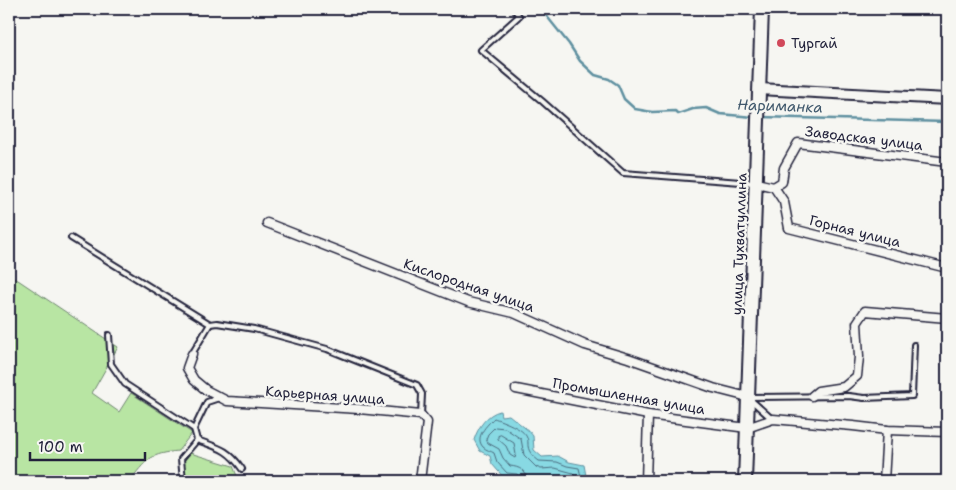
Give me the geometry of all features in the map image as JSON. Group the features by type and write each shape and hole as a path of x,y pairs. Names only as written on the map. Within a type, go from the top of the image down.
{"main road":[{"name":"улица Тухватуллина","path":"745,481 762,9"}],"street":[{"path":"759,94 947,99"},
{"name":"Заводская улица","path":"774,187 782,182 784,168 798,143 947,162"},
{"path":"756,183 774,187"},
{"name":"Горная улица","path":"774,187 784,202 789,228 947,268"},
{"name":"Кислородная улица","path":"267,223 468,302 514,313 585,345 714,388 748,397"},
{"path":"812,396 818,391 844,387 857,376 859,357 857,323 864,311 947,318"},
{"name":"Карьерная улица","path":"192,354 187,368 194,380 206,390 227,401 359,409 421,415"},
{"name":"Промышленная улица","path":"516,389 648,415 747,428 773,419 887,430 947,432"},
{"path":"420,481 427,422 421,415"},
{"path":"646,481 648,415"},
{"path":"884,481 887,430"}],"lane":[{"path":"514,9 519,16 482,50 623,173 756,183"},
{"path":"71,238 210,324 217,323 254,329 327,349 417,385 422,394 421,415"},
{"path":"192,354 210,324"},
{"path":"109,335 111,364 124,384 194,429"},
{"path":"748,397 849,396 864,398 912,396 914,345"},
{"path":"748,397 773,419"},
{"path":"197,440 194,429 207,402 221,398"},
{"path":"197,440 221,448 233,456 242,469"},
{"path":"183,481 181,459 197,440"}],"green space":[{"path":"9,274 118,347 92,393 119,412 131,393 192,433 178,451 162,454 146,461 132,478 132,481 9,481"},
{"path":"190,453 233,466 239,481 184,481 184,460"}],"water":[{"path":"500,411 501,416 509,415 529,431 533,436 534,450 542,457 558,456 569,462 584,465 587,481 518,481 514,478 505,479 492,464 490,456 480,451 474,440 484,422 491,415"}],"waterway":[{"name":"Нариманка","path":"541,9 580,61 595,75 609,79 618,85 624,99 635,109 652,112 675,111 678,114 693,109 706,108 720,114 753,117"},
{"name":"Нариманка","path":"761,117 947,122"}],"place":[{"name":"Тургай","path":"781,43"}]}
